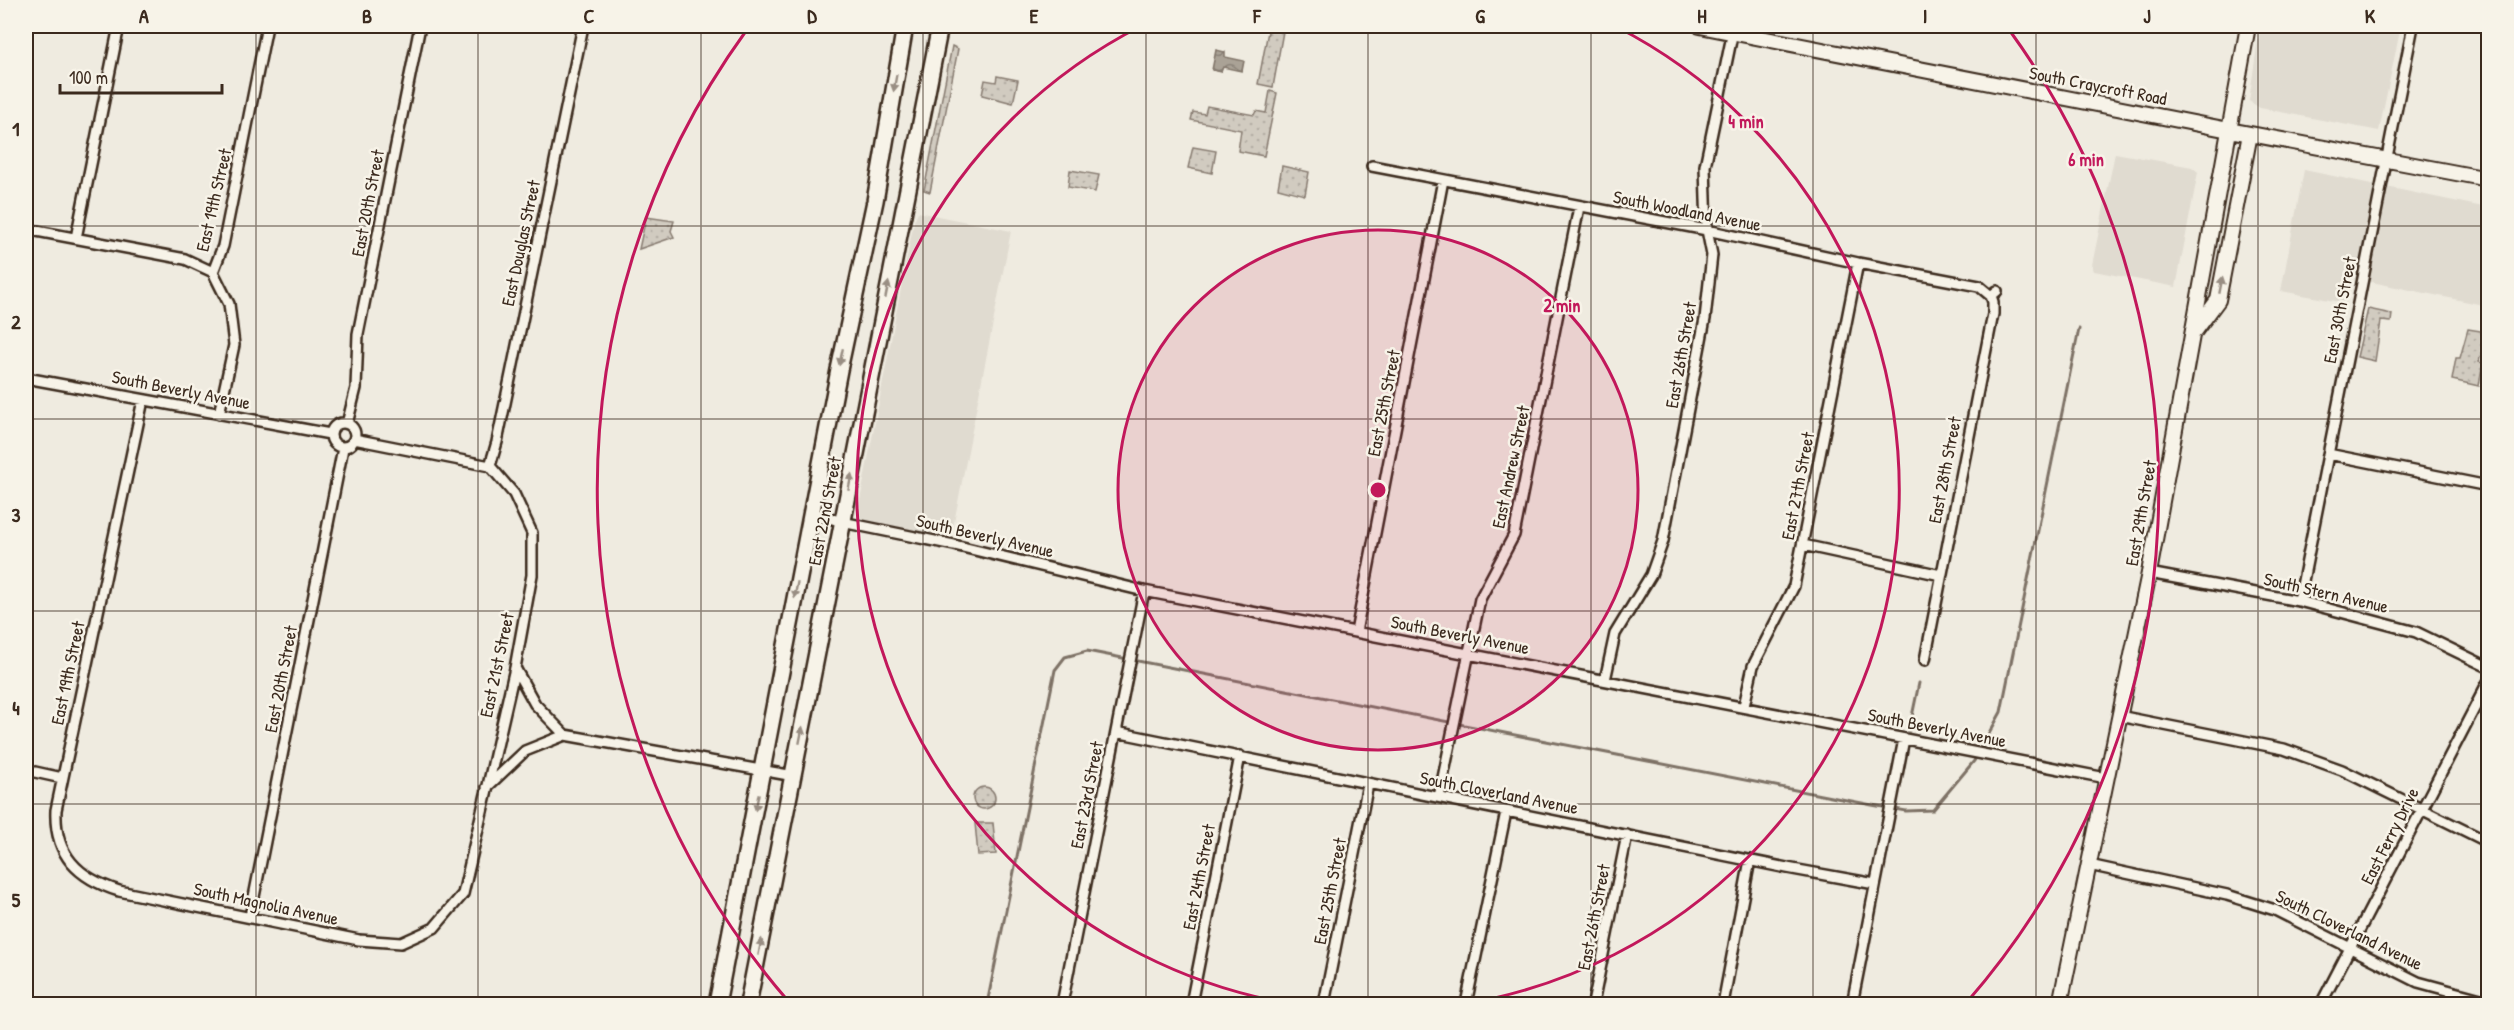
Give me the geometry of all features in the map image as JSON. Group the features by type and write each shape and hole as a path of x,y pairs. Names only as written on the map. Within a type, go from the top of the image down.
{"main road":[{"name":"East 22nd Street","path":"717,1005 811,512 875,201 905,26"},
{"name":"East 22nd Street","path":"748,1005 940,26"}],"street":[{"path":"76,238 120,26"},
{"name":"East 19th Street","path":"219,414 234,345 229,304 213,272 223,246 267,26"},
{"name":"East 20th Street","path":"347,424 356,388 358,334 420,26"},
{"name":"East Douglas Street","path":"489,466 497,442 583,26"},
{"name":"South Craycroft Road","path":"1700,26 1734,29 2229,130 2488,179"},
{"name":"East 29th Street","path":"2060,1005 2149,573 2248,26"},
{"name":"East 30th Street","path":"2300,601 2413,26"},
{"name":"East 26th Street","path":"1605,680 1615,634 1651,575 1663,540 1706,319 1712,255 1707,230 1705,166 1734,29"},
{"path":"2192,335 2218,300 2250,134"},
{"name":"South Woodland Avenue","path":"1372,166 1707,230 1858,263 1979,286 1994,293"},
{"name":"East 25th Street","path":"1356,632 1443,180"},
{"name":"East Andrew Street","path":"1439,797 1480,599 1514,535 1579,207"},
{"path":"26,229 185,259 213,272"},
{"name":"East 27th Street","path":"1744,706 1753,666 1794,586 1858,263"},
{"name":"East 28th Street","path":"1925,660 1993,314 1994,293"},
{"name":"South Beverly Avenue","path":"26,378 330,435"},
{"name":"East 19th Street","path":"62,778 143,400"},
{"path":"347,424 353,429 354,439 351,444 343,448 333,443 330,435 335,425 347,424"},
{"path":"354,439 489,466"},
{"name":"East 20th Street","path":"250,917 343,448"},
{"path":"2328,454 2488,486"},
{"name":"East 21st Street","path":"487,787 515,668 532,575 532,533 514,494 489,466"},
{"name":"South Beverly Avenue","path":"811,512 842,522 954,545 1144,591 2106,778"},
{"path":"1803,545 1941,575"},
{"name":"South Stern Avenue","path":"2149,573 2300,601 2416,632 2488,667"},
{"name":"East 23rd Street","path":"1062,1005 1144,591"},
{"path":"515,668 535,704 565,735"},
{"name":"East Ferry Drive","path":"2321,1005 2488,682"},
{"path":"2119,716 2284,749 2342,770 2488,842"},
{"name":"South Cloverland Avenue","path":"1116,732 1506,812 1875,884"},
{"path":"487,787 525,751 565,735 794,776"},
{"path":"1852,1005 1904,739"},
{"name":"East 24th Street","path":"1191,1005 1240,756"},
{"path":"26,770 62,778"},
{"name":"South Magnolia Avenue","path":"62,778 56,810 57,839 66,856 79,872 98,885 358,940 401,943 434,928 464,894 487,787"},
{"name":"East 25th Street","path":"1324,1005 1368,784"},
{"path":"1466,1005 1506,812"},
{"name":"East 26th Street","path":"1593,1005 1628,835"},
{"path":"1723,1005 1750,860"},
{"name":"South Cloverland Avenue","path":"2090,865 2227,896 2275,910 2418,982 2488,1001"}],"shaded area":[{"path":"1269,26 1284,26 1273,87 1258,84"},
{"path":"2260,26 2401,26 2379,131 2260,108 2249,101"},
{"path":"952,46 958,49 930,192 924,190"},
{"path":"997,76 1018,80 1013,103 982,95 985,80 996,82"},
{"path":"1270,91 1277,93 1264,156 1238,151 1241,130 1191,120 1193,112 1205,114 1207,106 1254,115 1256,111 1266,113"},
{"path":"1193,147 1216,151 1212,173 1188,168"},
{"path":"2115,153 2192,167 2198,172 2176,287 2094,271 2092,265"},
{"path":"1282,166 1309,172 1305,195 1278,188"},
{"path":"1070,170 1099,175 1095,192 1068,187"},
{"path":"2304,170 2488,208 2488,306 2352,278 2346,303 2281,291"},
{"path":"918,212 1011,231 951,538 861,519 858,511 914,221"},
{"path":"646,217 674,221 671,231 674,237 639,249"},
{"path":"2368,309 2392,314 2391,322 2381,321 2375,361 2357,357"},
{"path":"2468,329 2487,332 2479,362 2483,363 2479,386 2452,380 2456,358 2460,358"},
{"path":"984,787 992,790 995,798 992,806 984,809 976,806 973,798 976,790"},
{"path":"975,823 993,823 996,854 978,855"}],"water":[{"path":"1216,50 1225,52 1225,57 1244,61 1242,71 1223,67 1221,72 1212,70"}],"waterway":[{"path":"987,1004 1055,670 1065,657 1087,651 1872,805 1906,811 1933,810 1974,761 2001,712 2079,329"},
{"path":"1909,731 1919,683"}]}
